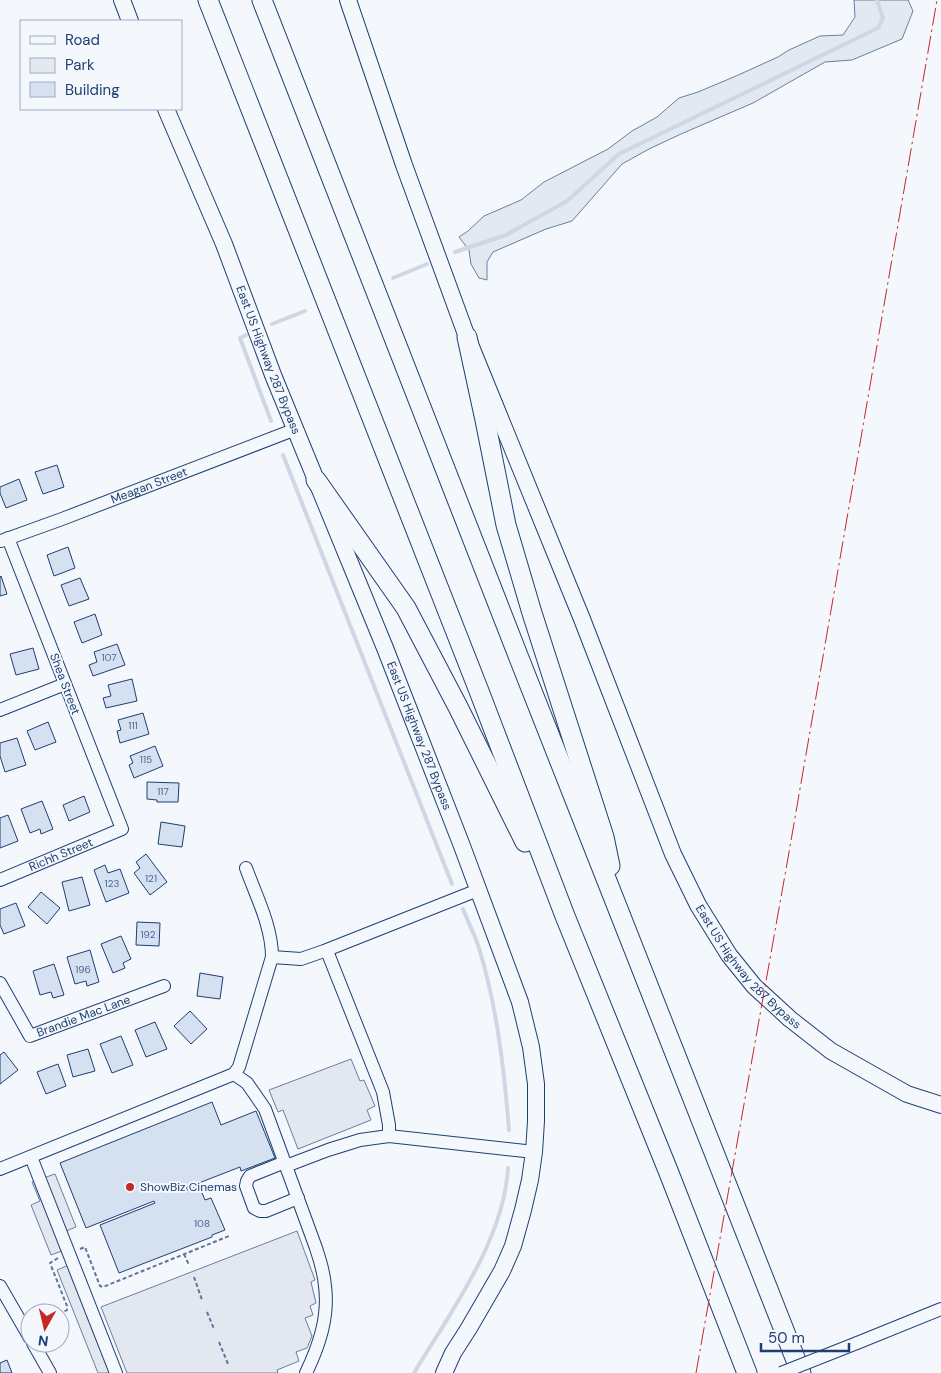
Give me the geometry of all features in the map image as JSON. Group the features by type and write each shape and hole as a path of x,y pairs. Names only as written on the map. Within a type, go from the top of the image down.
{"highway":[{"path":"208,0 472,673 565,916 748,1373"},
{"path":"262,0 801,1373"},
{"path":"467,337 506,525 532,613 604,837 610,862 610,890"},
{"path":"316,480 406,608 523,838 596,1014 612,1034"}],"main road":[{"path":"122,0 130,20"},
{"name":"East US Highway 287 Bypass","path":"348,0 404,165 467,337 578,610 674,854 698,905 729,955 749,980 790,1019 830,1051 908,1094 941,1104"},
{"name":"East US Highway 287 Bypass","path":"166,110 224,244 273,375 385,648 520,1002 531,1047 536,1084 536,1121 534,1152 527,1195 513,1246 502,1271 453,1353 444,1373"}],"street":[{"name":"Meagan Street","path":"4,539 62,519 296,429"},
{"name":"Shea Street","path":"4,539 65,684 122,829"},
{"path":"0,710 65,684"},
{"name":"Richh Street","path":"0,880 122,829"},
{"path":"0,1169 234,1074 239,1067 272,957 270,935 246,868"},
{"path":"272,957 301,959 327,951 478,890"},
{"path":"327,951 383,1092 389,1124 389,1136"},
{"name":"Brandie Mac Lane","path":"0,983 30,1036 164,986"},
{"path":"234,1074 247,1084 265,1109 316,1248 325,1286 326,1303 323,1328 316,1353 306,1373"},
{"path":"298,1198 266,1211 260,1211 254,1208 246,1186 247,1180 250,1176 360,1140 389,1136 534,1152"},
{"path":"31,1157 116,1373"},
{"path":"0,1286 20,1321"},
{"path":"781,1373 941,1309"},
{"path":"39,1353 50,1373"}],"path":[{"path":"76,1251 85,1248 100,1286 103,1287 229,1236"},
{"path":"184,1254 189,1265"},
{"path":"62,1257 50,1262 50,1266 66,1303"},
{"path":"194,1277 202,1300"},
{"path":"207,1312 214,1329"},
{"path":"220,1342 228,1364"}],"green space":[{"path":"854,0 908,0 913,11 902,39 852,60 825,62 753,103 681,134 622,164 572,221 546,229 493,252 487,262 487,280 479,278 471,264 469,250 459,237 484,216 521,200 544,182 608,149 632,131 657,117 679,98 736,76 820,36 843,35 855,17"}],"shaded area":[{"path":"351,1059 360,1081 364,1080 375,1106 367,1110 371,1120 298,1149 283,1110 278,1112 269,1090"},
{"path":"55,1174 76,1227 66,1231 72,1247 51,1255 31,1205 40,1201 32,1182"},
{"path":"297,1231 315,1280 311,1282 316,1303 310,1306 313,1315 305,1318 312,1336 307,1348 296,1352 299,1361 277,1370 278,1373 127,1373 101,1307"},
{"path":"78,1261 122,1373 98,1373 57,1270"}],"building":[{"path":"57,465 64,487 43,494 35,472"},
{"path":"19,479 27,500 6,508 0,493 0,487"},
{"path":"68,547 75,568 54,576 47,555"},
{"path":"0,577 7,594 0,596"},
{"path":"80,578 89,599 69,606 61,585"},
{"path":"95,614 102,635 82,643 74,622"},
{"path":"117,644 125,665 93,676 89,665 97,662 94,652"},
{"path":"33,648 39,669 16,675 10,654"},
{"path":"132,679 137,701 106,708 103,698 111,696 108,685"},
{"path":"143,713 149,734 120,743 117,731 121,730 118,720"},
{"path":"48,722 56,742 35,750 27,731"},
{"path":"17,738 26,765 5,772 0,756 0,743"},
{"path":"155,746 163,766 134,778 129,765 133,763 130,756"},
{"path":"147,782 179,783 178,802 157,802 157,800 147,799"},
{"path":"84,796 90,812 69,821 63,805"},
{"path":"42,801 53,829 41,834 40,829 30,833 21,809"},
{"path":"8,815 18,841 0,848 0,818"},
{"path":"161,822 185,826 182,847 158,844"},
{"path":"146,854 167,882 150,895 134,873 140,868 136,862"},
{"path":"105,865 108,873 120,869 129,893 106,902 94,870"},
{"path":"82,877 90,905 69,911 62,882"},
{"path":"41,892 60,908 47,924 28,907"},
{"path":"16,903 25,926 4,934 0,925 0,909"},
{"path":"137,922 160,923 159,946 136,945"},
{"path":"121,936 131,959 123,963 125,968 113,973 101,944"},
{"path":"90,950 99,982 87,986 86,981 75,984 67,957"},
{"path":"54,964 64,995 53,998 51,992 40,995 33,971"},
{"path":"200,973 223,977 220,999 197,996"},
{"path":"190,1011 207,1029 191,1044 174,1026"},
{"path":"155,1022 167,1049 146,1057 135,1030"},
{"path":"121,1036 133,1065 112,1073 100,1044"},
{"path":"88,1049 95,1071 73,1077 67,1055"},
{"path":"4,1052 18,1070 0,1084 0,1055"},
{"path":"58,1064 66,1086 46,1094 37,1072"},
{"name":"ShowBiz Cinemas","path":"212,1102 221,1125 256,1111 275,1158 241,1171 240,1167 186,1188 187,1190 199,1186 205,1200 211,1198 225,1230 212,1235 212,1237 119,1273 100,1225 155,1203 154,1201 86,1228 60,1163"},
{"path":"7,1360 12,1373 0,1373 0,1363"}],"waterway":[{"path":"455,252 506,235 567,201 619,154 878,28 883,18 877,0"},
{"path":"393,278 427,264"},
{"path":"272,324 305,311"},
{"path":"246,335 240,338 271,421"},
{"path":"283,455 452,884"},
{"path":"463,909 476,938 491,993 502,1061 509,1130"},
{"path":"414,1373 459,1301 486,1249 497,1222 508,1168"}],"power":[{"path":"696,1373 788,858 937,0"}],"place":[{"name":"ShowBiz Cinemas","path":"130,1187"}]}
